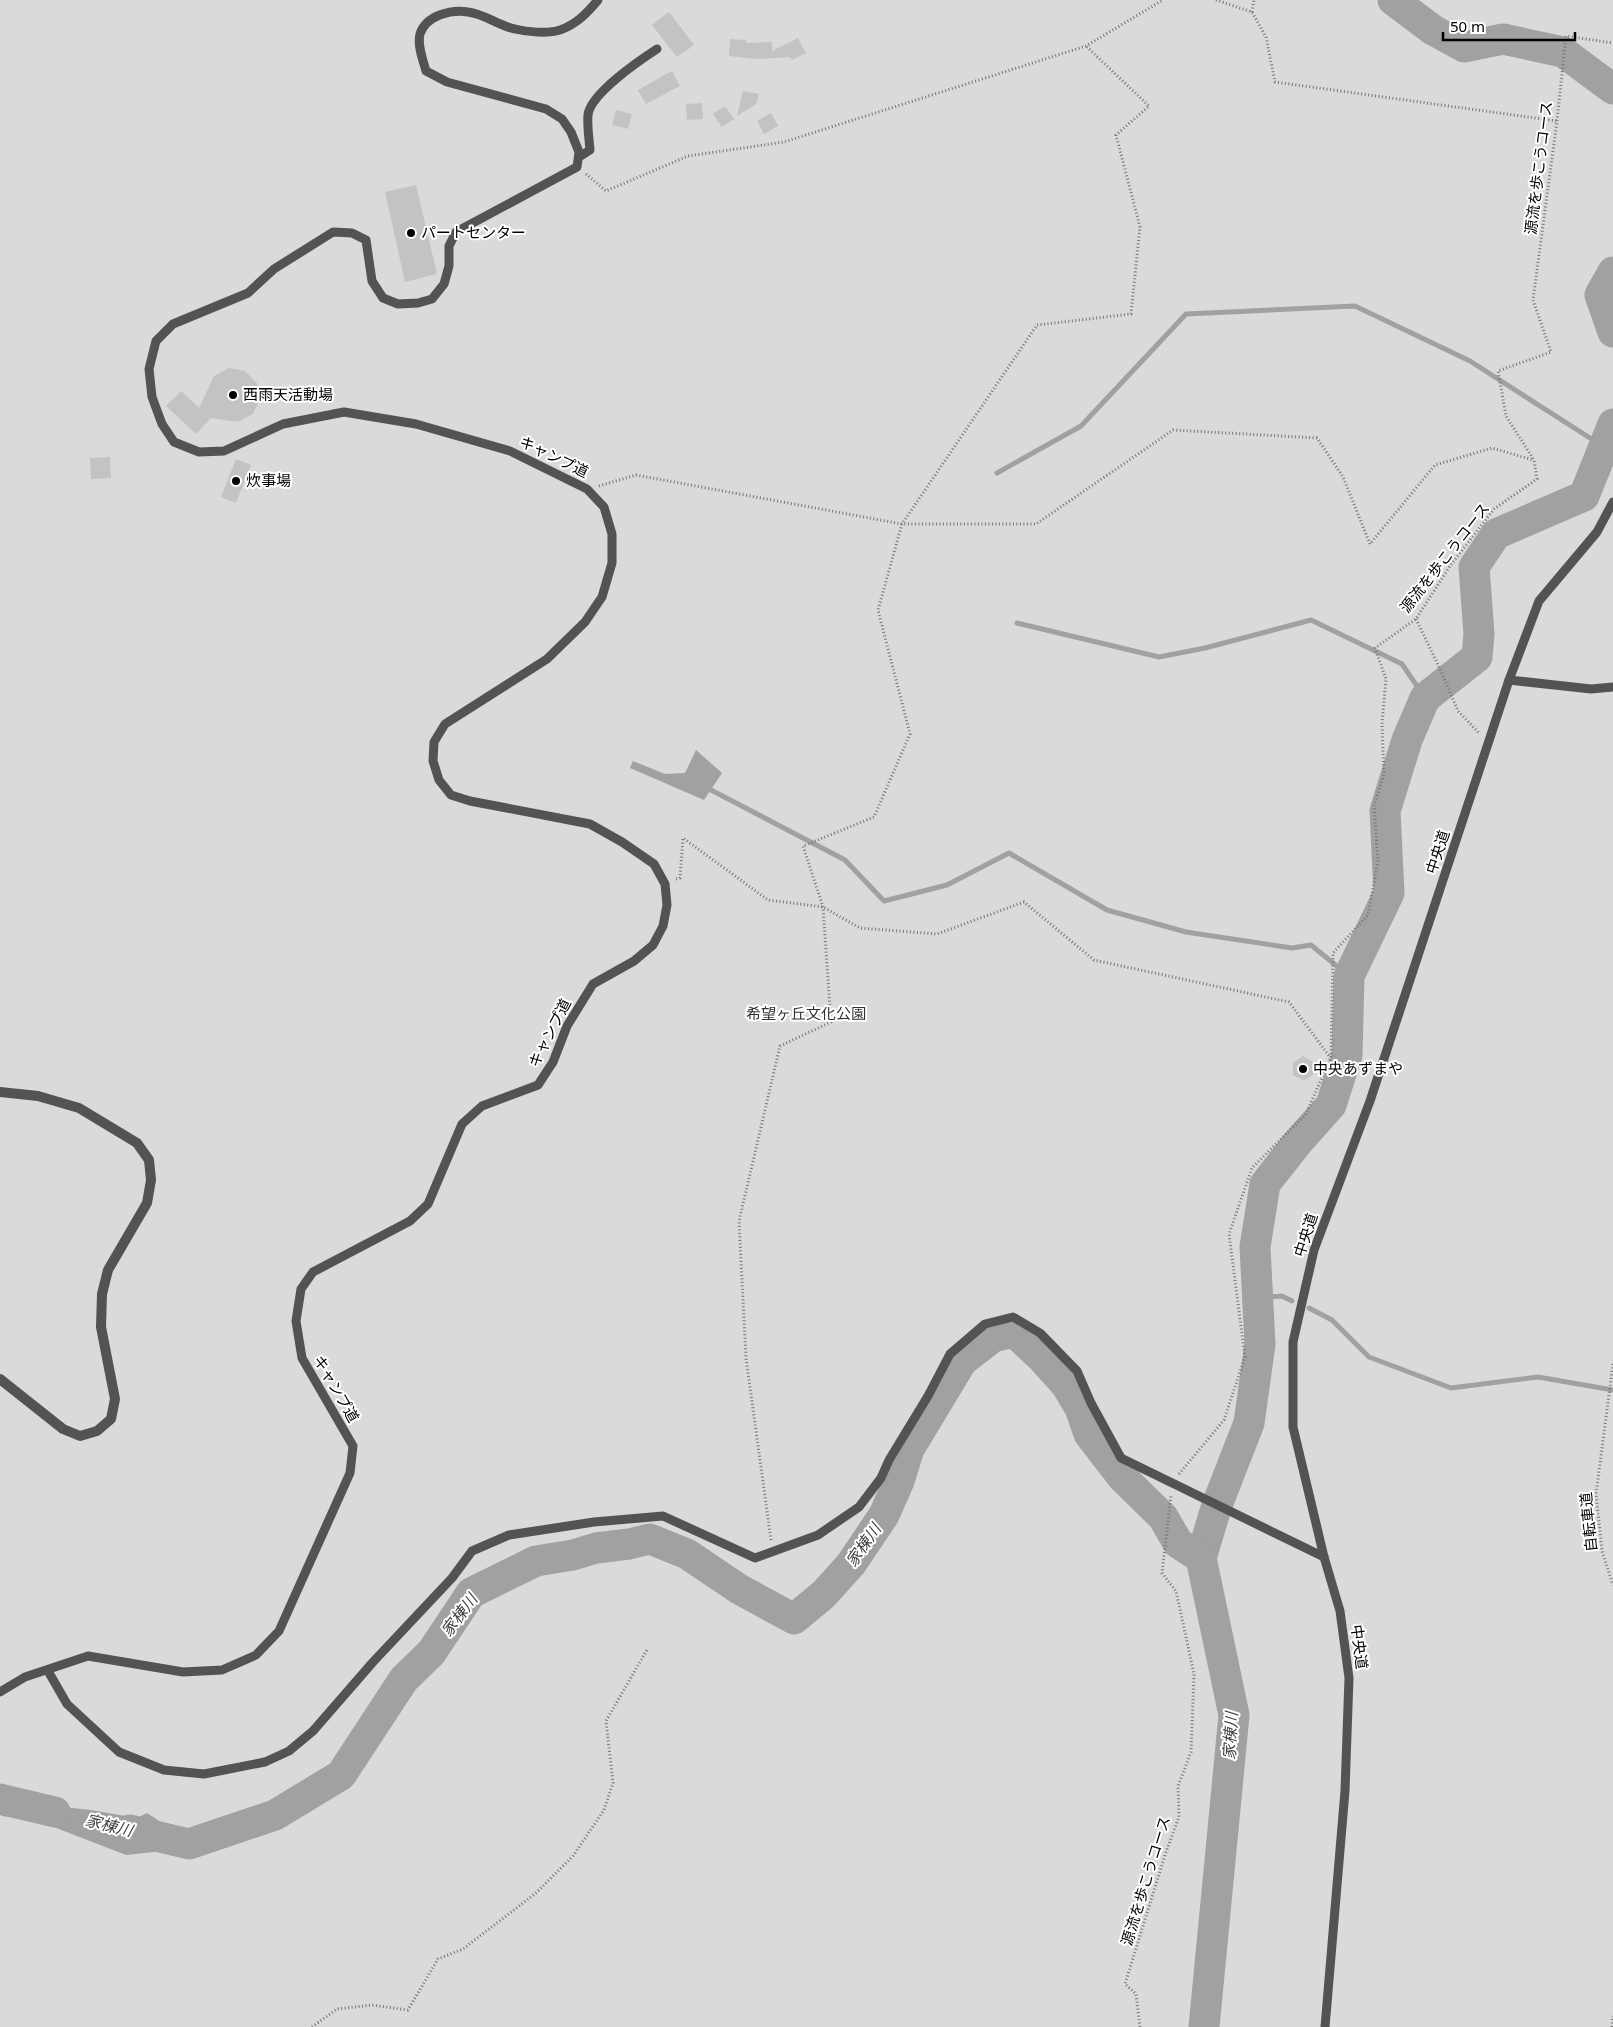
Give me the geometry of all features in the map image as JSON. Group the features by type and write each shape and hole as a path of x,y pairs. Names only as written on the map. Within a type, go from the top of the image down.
{"street":[{"path":"0,1092 38,1096 79,1108 137,1143 149,1160 151,1180 147,1203 108,1270 102,1294 101,1327 115,1399 111,1419 97,1431 80,1436 63,1429 0,1380"}],"lane":[{"path":"577,167 579,152 562,119 546,110 448,82 426,71 421,53 420,33 430,20 449,11 469,12 513,29 559,30 582,19 598,0"},
{"path":"578,157 590,150 588,113 602,92 627,68 657,49"},
{"name":"キャンプ道","path":"0,1692 25,1677 48,1671 88,1656 183,1672 222,1670 256,1655 279,1632 350,1473 353,1446 302,1358 296,1320 301,1289 313,1272 410,1221 428,1204 462,1124 482,1106 538,1085 554,1062 566,1026 593,984 634,961 653,945 663,926 667,905 664,884 654,864 622,842 590,824 470,802 451,795 439,780 433,761 434,742 445,724 547,659 585,622 602,597 612,563 612,534 604,507 587,489 510,451 416,424 344,412 283,424 224,451 199,452 174,442 162,424 152,397 149,369 156,341 173,324 248,293 274,269 332,232 352,233 366,240 372,281 383,298 398,304 418,303 432,298 444,284 449,266 449,246 456,232 577,167"},
{"name":"中央道","path":"1326,2027 1345,1791 1349,1678 1340,1611 1324,1557 1293,1427 1293,1342 1314,1250 1370,1102 1488,742 1539,601 1597,532 1613,502"},
{"path":"1509,680 1591,689 1613,687"},
{"path":"48,1671 67,1704 119,1752 164,1770 204,1774 265,1762 289,1751 313,1731 373,1662 452,1578 472,1551 509,1535 594,1522 663,1516 755,1558 818,1535 859,1507 881,1478 889,1460 928,1396 950,1354 985,1324 1013,1317 1040,1333 1076,1371 1121,1458 1324,1557"}],"path":[{"path":"577,167 606,191 688,156 784,142 1086,46 1163,0"},
{"path":"1216,0 1252,12"},
{"path":"1254,0 1252,12 1266,37 1275,82 1557,122"},
{"name":"源流を歩こうコース","path":"1140,2027 1136,1994 1125,1984 1166,1852 1179,1817 1178,1786 1191,1752 1194,1674 1176,1592 1162,1573 1172,1482 1224,1420 1245,1357 1229,1234 1252,1168 1306,1114 1331,1057 1333,953 1368,915 1378,861 1374,806 1384,774 1382,724 1386,679 1374,648 1416,619 1450,566 1494,509 1537,479 1534,460 1506,416 1498,371 1550,352 1533,300 1557,122 1566,36 1613,43"},
{"path":"772,1553 746,1358 738,1220 780,1046 831,1022 823,907 803,846 874,817 910,734 878,610 902,524 1037,326 1131,314 1140,227 1116,135 1149,106 1086,46"},
{"path":"587,489 636,475 902,524 1036,524 1173,430 1316,438 1343,476 1370,544 1436,465 1492,448 1534,460"},
{"path":"1416,619 1458,711 1488,742"},
{"path":"664,884 680,878 683,838 768,900 823,907 860,928 937,934 1024,902 1094,960 1290,1002 1331,1057"},
{"name":"自転車道","path":"1613,1364 1596,1494 1602,1551 1613,1584"},
{"path":"312,2027 337,2009 372,2006 408,2010 438,1958 463,1948 536,1893 573,1856 604,1810 613,1783 606,1721 648,1648"},
{"path":"1612,2027 1613,2016"}],"green space":[{"name":"希望ヶ丘文化公園","path":"0,0 1613,0 1613,2027 0,2027"}],"water":[{"path":"696,750 722,773 704,800 630,768 633,761 665,774 685,773"},
{"path":"0,1800 91,1810 137,1818 147,1813 173,1830 171,1850 126,1855 33,1819 2,1816 0,1814"}],"building":[{"path":"669,12 694,45 677,57 652,25"},
{"path":"798,38 806,53 792,60 790,57 756,59 729,56 730,39 746,40 746,43 772,42 772,51"},
{"path":"672,71 680,86 646,104 638,90"},
{"path":"743,91 759,94 756,104 737,116"},
{"path":"702,103 703,119 687,120 686,104"},
{"path":"725,106 734,119 722,127 713,114"},
{"path":"616,110 632,114 628,129 612,125"},
{"path":"771,113 778,126 764,134 757,121"},
{"name":"パートセンター","path":"416,185 437,274 405,282 385,192"},
{"name":"西雨天活動場","path":"229,368 245,371 257,383 260,399 253,414 238,422 211,418 196,434 166,406 181,391 199,408 214,376"},
{"path":"110,457 111,478 91,479 90,458"},
{"name":"炊事場","path":"236,459 251,465 236,503 221,497"},
{"name":"中央あずまや","path":"1303,1056 1313,1062 1314,1074 1304,1081 1293,1075 1293,1063"}],"waterway":[{"path":"1393,0 1433,30 1464,47 1503,39 1563,52 1613,89"},
{"path":"1613,272 1600,295 1613,332"},
{"path":"997,473 1081,426 1186,314 1355,306 1470,361 1604,447"},
{"path":"1201,1558 1217,1505 1249,1423 1260,1344 1255,1247 1265,1184 1298,1142 1331,1105 1347,1055 1349,976 1389,893 1385,811 1407,740 1425,698 1477,657 1479,634 1474,567 1496,534 1584,496 1613,424"},
{"path":"1017,623 1159,657 1205,648 1311,620 1402,664 1425,698"},
{"path":"711,790 845,860 884,901 947,885 1009,853 1107,910 1186,932 1292,948 1311,945 1349,976"},
{"path":"1258,1298 1282,1296 1292,1301"},
{"path":"1309,1308 1332,1320 1369,1357 1451,1388 1538,1377 1613,1390"},
{"name":"家棟川","path":"130,1830 189,1844 275,1815 341,1775 404,1679 431,1653 471,1593 536,1561 650,1539 687,1554 739,1589 794,1619 824,1594 851,1564 884,1515 899,1481 909,1449 962,1361 993,1337 1014,1332 1042,1358 1067,1386 1080,1408 1089,1434 1123,1478 1163,1517 1178,1543 1201,1558 1234,1715 1204,2027"},
{"name":"家棟川","path":"0,1799 55,1812"}],"place":[{"name":"パートセンター","path":"411,233"},
{"name":"西雨天活動場","path":"233,395"},
{"name":"炊事場","path":"236,481"},
{"name":"中央あずまや","path":"1303,1069"}]}
